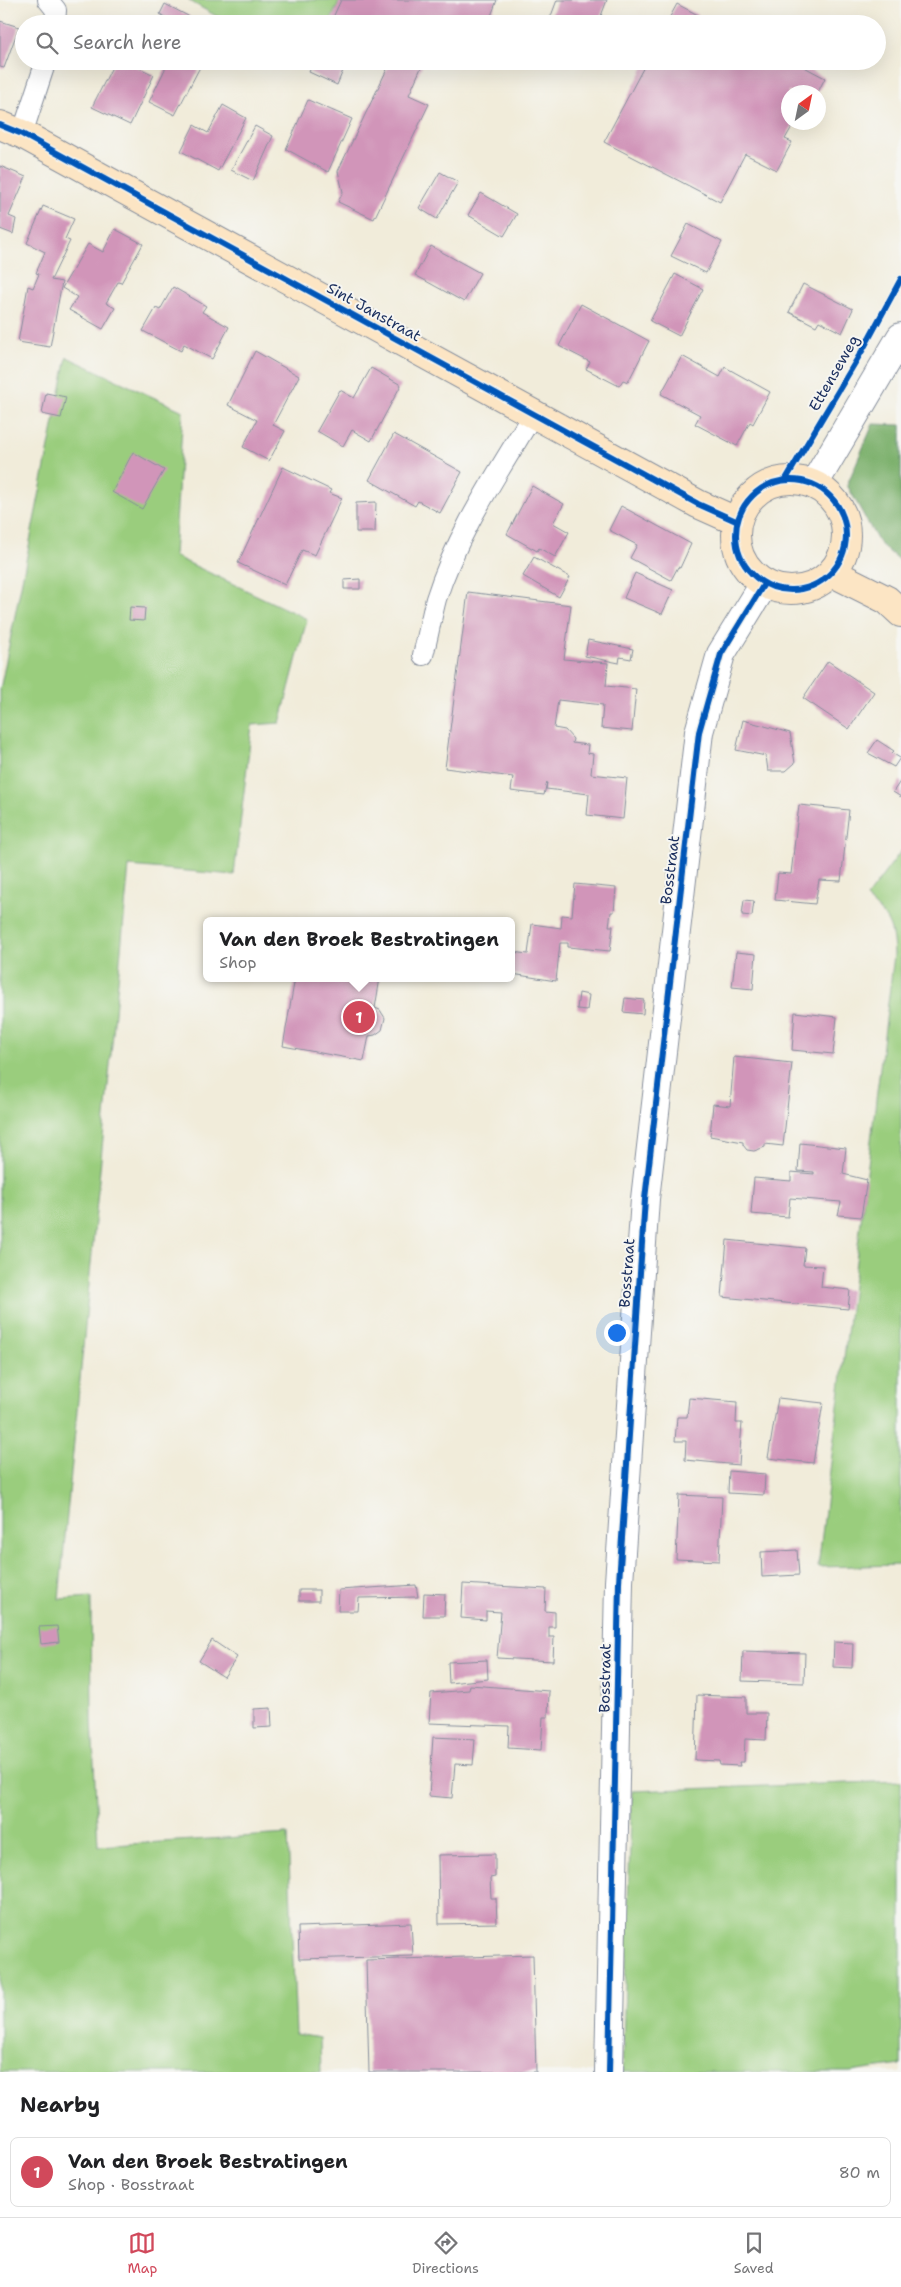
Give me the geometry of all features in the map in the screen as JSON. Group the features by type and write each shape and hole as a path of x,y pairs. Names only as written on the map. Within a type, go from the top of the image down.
{"street":[{"name":"Sint Janstraat","path":"11,130 698,504 736,521"},
{"path":"814,484 901,337"},
{"path":"786,479 814,484 833,498 844,519 846,542 842,559 833,573 812,587 788,591 764,584 746,568 736,546 736,521 747,500 764,486 786,479"},
{"path":"833,573 887,600 901,613"},
{"name":"Bosstraat","path":"609,2072 619,1582 645,1199 699,732 721,654 764,584"}],"lane":[{"path":"48,0 56,10 56,15"},
{"path":"11,130 41,70"},
{"path":"423,655 437,599 454,556 480,502 534,414"}],"green space":[{"path":"188,0 340,0 333,15 214,15"},
{"path":"67,357 183,411 174,556 307,619 280,723 252,725 234,875 129,866 59,1599 91,1597 92,1720 98,1846 288,1834 296,2034 320,2038 321,2072 0,2072 0,690"},
{"path":"873,424 901,425 901,562 879,543 847,485"},
{"path":"901,851 901,1565 818,1567 894,955 891,929 888,922 880,911 866,898"},
{"path":"901,1781 901,2065 850,2072 622,2072 632,1791"}],"building":[{"path":"341,0 497,0 491,15 334,15"},
{"path":"557,0 607,0 601,15 551,15"},
{"path":"165,4 186,15 162,15 160,14"},
{"path":"677,4 698,15 671,15"},
{"path":"0,21 15,26 15,38 4,68 0,67"},
{"path":"110,70 144,70 154,75 130,125 92,107"},
{"path":"165,70 198,70 175,115 149,102"},
{"path":"310,70 343,70 337,85 309,72"},
{"path":"387,70 420,70 409,95 429,104 374,219 338,202 343,192 338,171"},
{"path":"642,70 810,70 825,78 822,85 781,85 781,130 790,130 785,139 792,142 777,170 745,154 720,202 604,142"},
{"path":"308,100 352,119 328,172 286,149"},
{"path":"223,105 246,118 218,171 181,151 194,125 208,133"},
{"path":"255,126 273,136 253,181 231,170"},
{"path":"0,166 26,177 9,216 16,219 13,234 0,229"},
{"path":"440,172 458,182 437,219 419,208"},
{"path":"481,193 517,214 504,236 468,215"},
{"path":"43,206 74,219 65,239 70,241 51,280 62,282 50,347 18,342 28,286 33,288 39,274 36,273 45,252 27,243"},
{"path":"688,224 722,242 706,273 671,256"},
{"path":"115,229 143,244 121,283 118,282 106,303 115,308 103,329 69,310 77,297 62,288 88,244 103,252"},
{"path":"431,246 480,273 464,302 415,275"},
{"path":"675,274 703,289 679,336 650,321"},
{"path":"803,284 853,309 842,333 819,321 816,326 789,312"},
{"path":"173,287 206,306 202,312 229,327 212,359 184,344 181,351 143,331 156,308 160,310"},
{"path":"581,304 649,341 628,382 623,380 619,386 586,369 590,362 559,346"},
{"path":"255,351 299,376 273,425 285,431 269,461 243,447 257,420 228,405"},
{"path":"682,356 720,377 725,367 770,392 753,424 750,422 737,446 695,424 700,415 661,394"},
{"path":"371,368 401,385 371,441 352,430 343,446 317,431 340,390 354,398"},
{"path":"46,393 66,397 61,418 42,414"},
{"path":"394,434 462,472 440,513 418,501 415,506 369,480"},
{"path":"133,452 164,470 142,509 112,492"},
{"path":"283,467 331,490 329,493 342,498 315,555 302,550 285,585 238,563"},
{"path":"532,486 564,504 553,523 569,532 555,557 539,548 537,551 507,534"},
{"path":"376,502 375,532 356,532 356,503"},
{"path":"621,506 691,544 680,568 678,567 671,580 630,558 637,545 609,530"},
{"path":"534,557 570,577 559,597 523,576"},
{"path":"635,573 673,590 662,614 624,598"},
{"path":"360,579 360,589 344,589 344,580"},
{"path":"468,592 571,605 564,659 608,663 606,686 636,689 632,731 601,728 603,705 558,700 554,728 565,730 573,739 572,743 588,745 587,753 593,754 591,774 627,778 623,819 587,815 589,794 546,789 547,782 544,795 511,791 513,777 445,768"},
{"path":"130,607 145,608 144,621 129,620"},
{"path":"588,640 633,649 631,659 620,657 619,663 585,656"},
{"path":"828,661 874,692 849,729 803,698"},
{"path":"743,720 790,733 795,763 786,771 768,771 766,756 736,750"},
{"path":"877,740 894,751 892,753 900,758 894,767 868,753"},
{"path":"901,780 901,797 893,792"},
{"path":"799,805 849,810 841,881 819,880 815,904 775,900 778,873 791,874"},
{"path":"575,884 616,888 614,912 611,912 609,926 613,926 610,951 568,947 568,943 560,943 556,981 515,974 515,952 528,954 532,924 561,928 562,915 572,916"},
{"path":"744,900 754,901 752,916 742,915"},
{"path":"736,952 756,954 753,989 732,987"},
{"path":"294,982 379,982 375,1008 380,1010 385,1018 382,1030 375,1035 369,1036 364,1061 283,1046"},
{"path":"579,993 589,995 587,1010 577,1009"},
{"path":"625,998 644,1000 643,1014 623,1012"},
{"path":"795,1012 837,1017 833,1054 792,1050"},
{"path":"734,1057 792,1063 783,1146 765,1144 765,1147 754,1151 747,1150 743,1142 710,1136 713,1104 730,1106"},
{"path":"800,1143 846,1148 843,1174 867,1180 861,1217 838,1215 841,1202 790,1198 788,1217 751,1214 754,1178 791,1181 791,1172 814,1174 814,1172 798,1171"},
{"path":"727,1240 805,1248 803,1265 823,1266 821,1287 850,1290 848,1309 722,1297"},
{"path":"689,1398 737,1402 736,1423 742,1423 739,1465 685,1460 686,1441 675,1441 677,1417 687,1417"},
{"path":"778,1398 823,1403 813,1463 768,1458"},
{"path":"729,1471 765,1474 764,1495 728,1493"},
{"path":"679,1495 722,1497 719,1561 676,1559"},
{"path":"797,1550 799,1575 762,1577 761,1552"},
{"path":"463,1584 546,1589 545,1611 555,1612 555,1627 549,1627 549,1637 554,1637 553,1661 497,1658 501,1612 486,1611 486,1620 461,1618"},
{"path":"416,1585 418,1597 359,1598 358,1611 338,1611 339,1590"},
{"path":"299,1590 319,1590 319,1601 299,1601"},
{"path":"424,1593 445,1594 444,1616 423,1616"},
{"path":"57,1626 59,1642 41,1644 39,1627"},
{"path":"212,1640 237,1657 224,1677 199,1661"},
{"path":"834,1642 853,1643 852,1668 833,1667"},
{"path":"743,1651 805,1653 804,1683 742,1681"},
{"path":"487,1660 488,1679 449,1683 448,1662"},
{"path":"470,1685 549,1691 548,1717 543,1717 541,1750 508,1748 509,1726 429,1723 431,1693 469,1690"},
{"path":"697,1695 746,1697 746,1713 767,1713 766,1740 745,1739 744,1762 739,1762 740,1766 720,1765 719,1761 695,1760"},
{"path":"271,1708 272,1727 254,1728 254,1709"},
{"path":"433,1737 475,1739 473,1765 455,1764 452,1798 429,1796"},
{"path":"495,1854 495,1877 490,1878 491,1898 496,1898 497,1923 439,1924 438,1855"},
{"path":"411,1923 413,1956 299,1959 298,1927"},
{"path":"533,1955 536,2072 369,2072 366,1960"}],"cycle path":[{"path":"0,125 22,134 698,504 736,521"},
{"name":"Ettenseweg","path":"786,479 862,351 901,279"},
{"path":"791,480 812,484 830,496 842,514 846,535 842,556 830,574 812,586 791,590 770,586 752,574 740,556 736,535 740,514 752,496 770,484 791,480"},
{"path":"609,2072 619,1582 645,1199 699,732 721,654 764,584"}],"place":[{"name":"Van den Broek Bestratingen","path":"359,1017"}]}
